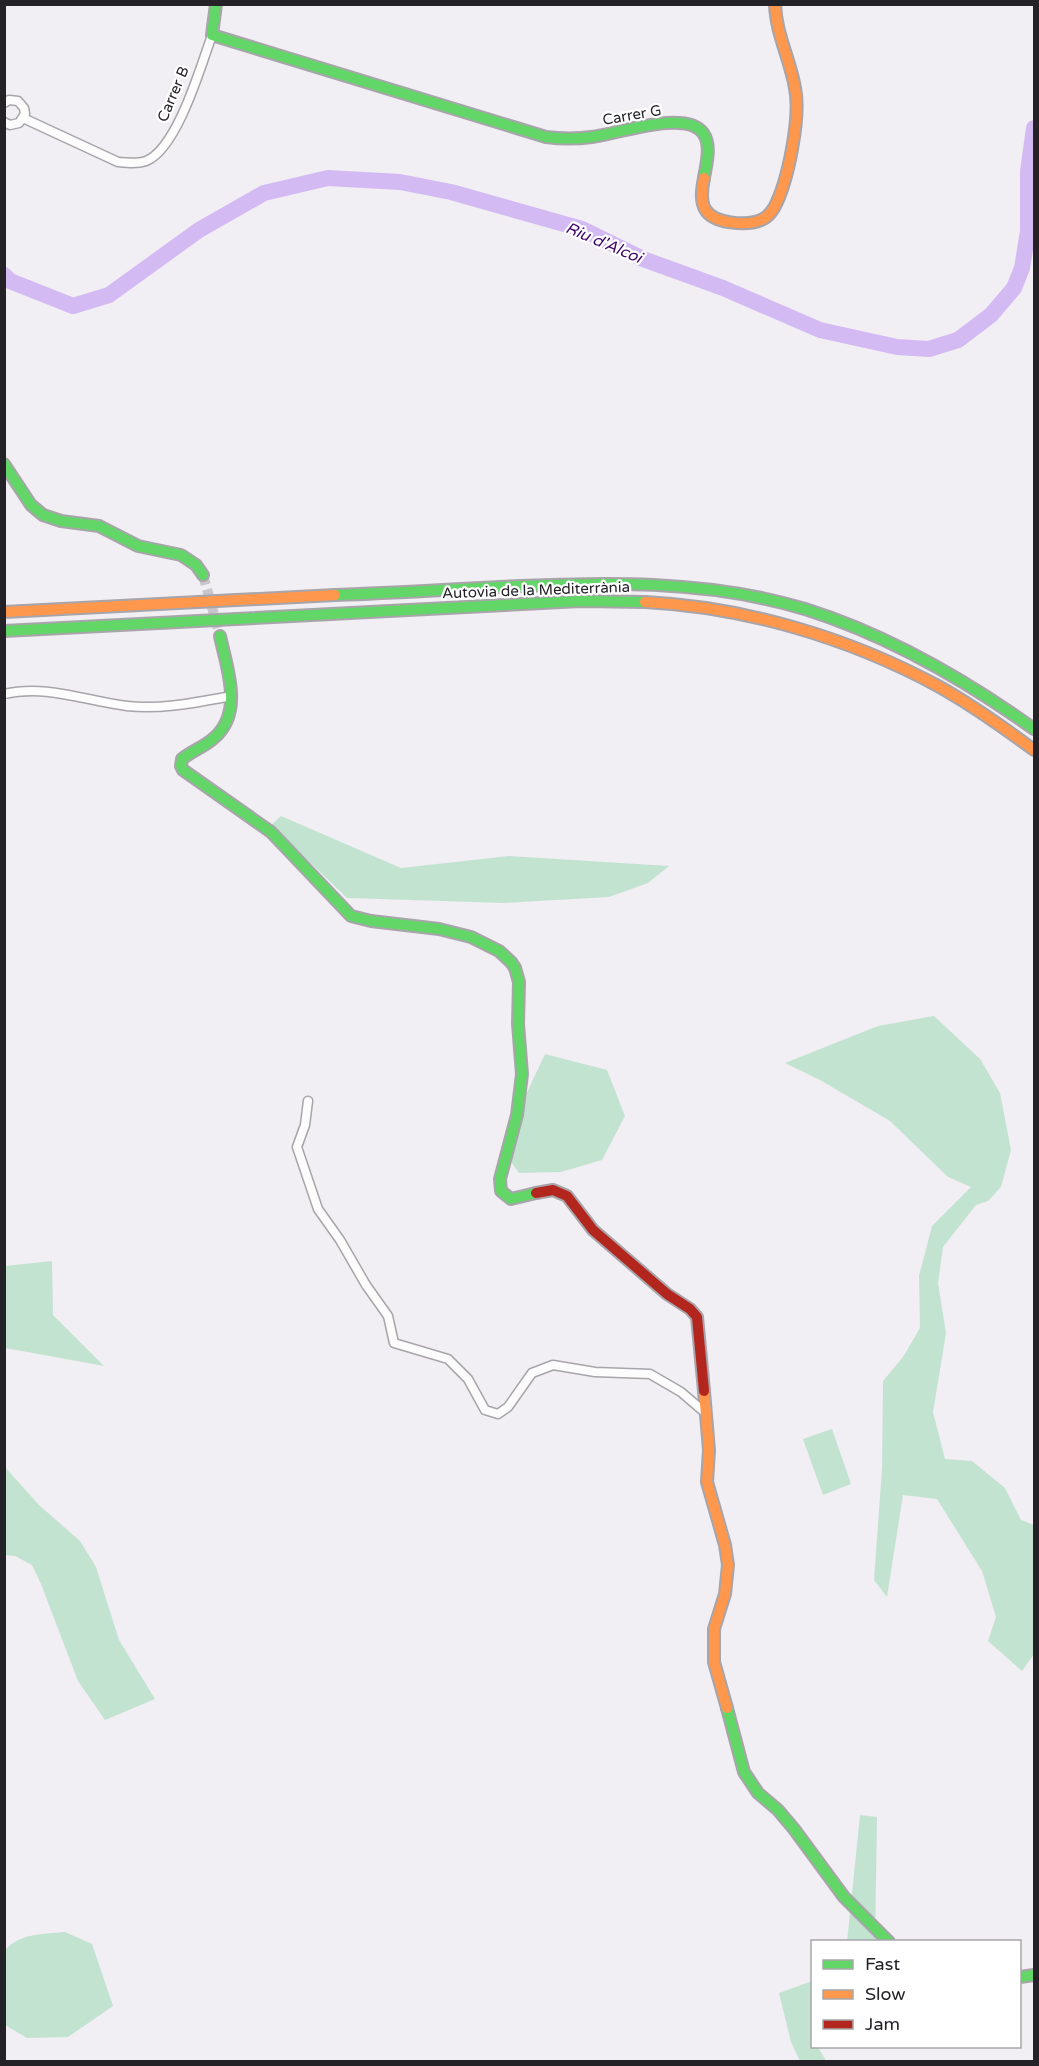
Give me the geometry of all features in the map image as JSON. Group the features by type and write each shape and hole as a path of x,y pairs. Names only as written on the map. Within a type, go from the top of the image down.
{"main road":[{"name":"Carrer B","path":"212,35 216,4"},
{"name":"Carrer G","path":"212,35 546,137 574,139 677,122 696,126 704,134 707,142 704,208 714,218 748,223 768,216 778,200 798,110 797,94 778,26 775,4"},
{"path":"4,464 28,501 41,515 59,522 97,525 144,548 177,553 197,565 203,574"},
{"name":"Autovia de la Mediterrània","path":"4,612 559,584 627,583 698,588 772,601 842,623 896,646 968,684 1035,729"},
{"name":"Autovia de la Mediterrània","path":"4,631 581,601 673,604 719,610 807,631 854,646 945,689 987,714 1035,750"},
{"path":"219,636 232,696 230,713 225,725 216,736 182,759 183,770 271,832 351,916 366,921 436,929 472,938 499,951 513,964 519,977 518,1021 523,1072 516,1117 503,1167 500,1189 511,1199 548,1190 564,1193 593,1230 667,1293 694,1312 698,1321 709,1450 707,1482 725,1545 728,1565 725,1594 714,1629 714,1662 744,1772 758,1793 778,1810 794,1829 844,1897 864,1919 889,1940"}],"street":[{"name":"Carrer B","path":"23,118 118,162 135,163 148,160 158,153 177,127 212,35"},
{"path":"4,103 14,100 21,104 25,114 14,125 4,122"},
{"path":"4,694 39,690 140,707 180,705 232,696"},
{"path":"308,1101 305,1125 297,1147 318,1209 388,1316 394,1343 448,1359 468,1379 485,1410 498,1414 508,1407 532,1373 553,1365 595,1372 650,1374 675,1387 706,1411"}],"green space":[{"path":"281,816 401,868 509,856 669,866 648,883 609,897 504,903 347,898 271,825"},
{"path":"934,1016 980,1059 1000,1093 1011,1150 1001,1187 988,1201 976,1205 943,1247 938,1283 946,1333 933,1412 945,1459 972,1461 1005,1488 1021,1520 1034,1525 1034,1654 1022,1671 988,1641 996,1617 982,1571 937,1499 903,1495 887,1597 874,1580 882,1469 883,1381 903,1357 920,1328 919,1276 932,1226 971,1187 948,1177 890,1121 820,1080 785,1063 878,1026"},
{"path":"545,1054 607,1070 625,1116 602,1160 561,1172 519,1173 501,1148"},
{"path":"52,1261 53,1315 104,1366 5,1348 5,1266"},
{"path":"832,1429 851,1484 823,1495 803,1439"},
{"path":"4,1466 39,1505 80,1541 96,1567 119,1640 155,1699 105,1720 78,1681 32,1565 15,1556 5,1555"},
{"path":"860,1815 877,1817 875,1940 847,1940"},
{"path":"65,1932 92,1944 113,2006 68,2037 27,2038 5,2025 5,1950 25,1937"},
{"path":"811,1981 811,2048 819,2048 826,2061 800,2061 791,2042 779,1993"}],"waterway":[{"name":"Riu d'Alcoi","path":"4,275 10,281 73,306 109,295 199,230 264,193 328,178 400,182 451,192 582,229 643,259 723,288 820,330 897,347 929,349 958,340 991,315 1014,288 1022,268 1028,231 1028,171 1034,128"}],"tunnel":[{"path":"203,575 220,636"}],"traffic: fast":[{"path":"216,4 212,35 546,137 592,137 667,123 694,126 703,133 707,143 708,155 704,178"},
{"path":"4,464 31,505 43,515 61,521 99,526 138,546 181,555 196,565 203,575"},
{"path":"335,595 537,585 615,584 692,588 768,599 836,620 895,645 953,676 1034,729"},
{"path":"4,631 581,601 645,602"},
{"path":"220,636 231,690 229,716 223,728 214,738 182,759 183,770 271,832 351,916 371,921 439,929 471,937 499,951 511,962 519,982 518,1024 522,1074 517,1115 500,1179 501,1191 511,1199 536,1193"},
{"path":"727,1708 744,1772 758,1793 778,1810 794,1829 844,1897 887,1940"},
{"path":"1021,1977 1034,1975"}],"traffic: slow":[{"path":"704,178 703,205 709,214 723,221 747,223 763,219 773,210 779,197 795,132 796,100 793,77 778,26 775,4"},
{"path":"4,612 335,595"},
{"path":"645,602 721,610 759,618 869,653 951,693 1034,750"},
{"path":"704,1391 709,1450 707,1482 725,1545 728,1565 725,1594 714,1629 714,1662 727,1708"}],"traffic: jam":[{"path":"536,1193 553,1190 567,1196 593,1230 697,1317 704,1391"}]}
